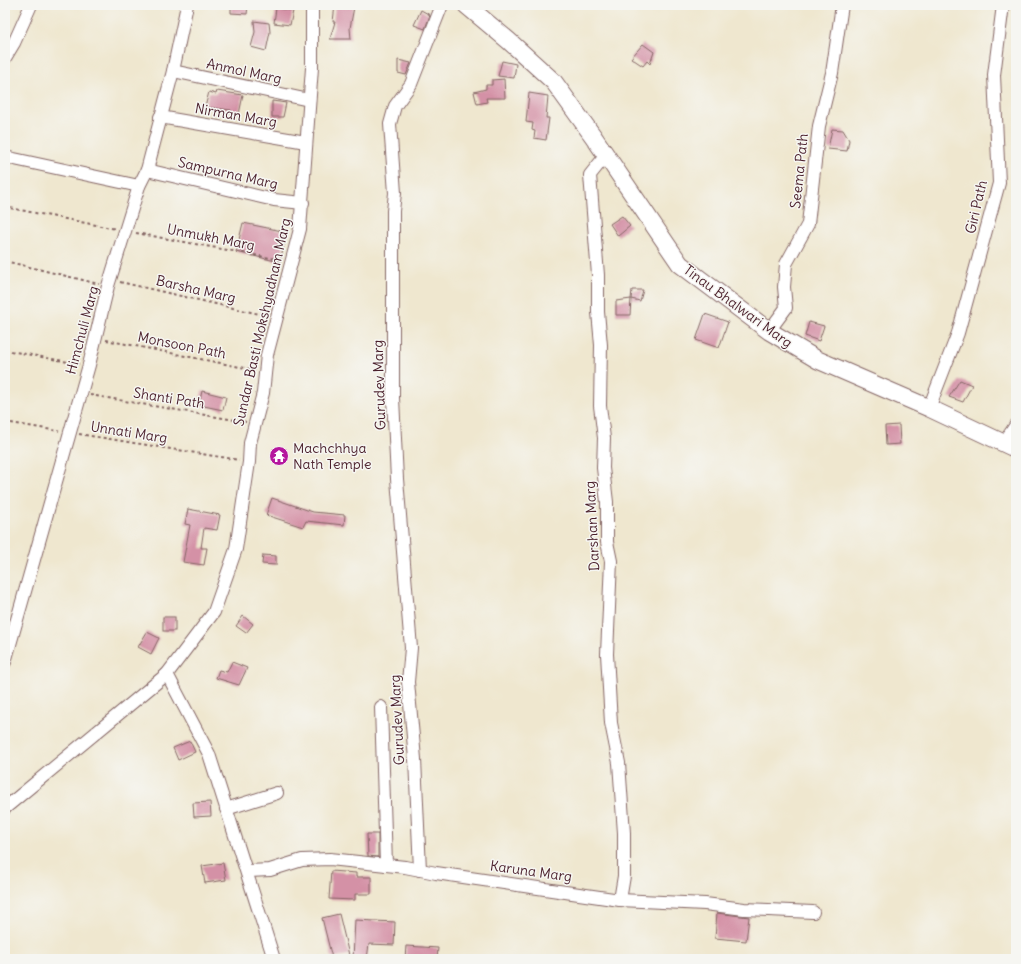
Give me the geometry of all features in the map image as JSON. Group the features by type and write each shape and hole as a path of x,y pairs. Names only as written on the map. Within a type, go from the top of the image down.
{"street":[{"path":"5,58 14,43 31,5"},
{"name":"Himchuli Marg","path":"5,662 89,365 110,283 139,186 146,170 173,71 187,5"},
{"name":"Sundar Basti Mokshyadham Marg","path":"5,808 167,674 214,612 236,549 249,462 250,443 264,393 268,354 300,229 312,68 312,5"},
{"name":"Gurudev Marg","path":"420,870 415,759 408,682 411,648 397,479 393,398 393,211 395,193 390,124 395,106 411,84 442,5"},
{"name":"Tinau Bhalwari Marg","path":"466,5 510,41 554,82 606,155 680,264 769,331 818,360 929,408 1010,447"},
{"name":"Seema Path","path":"769,331 786,308 784,287 786,264 808,224 819,126 832,73 842,5"},
{"name":"Giri Path","path":"929,408 958,333 999,184 994,75 1003,5"},
{"name":"Anmol Marg","path":"173,71 310,100"},
{"name":"Nirman Marg","path":"160,117 306,142"},
{"name":"Darshan Marg","path":"606,155 590,176 590,192 598,274 598,312 601,345 600,406 604,438 603,468 607,502 607,542 611,561 607,654 611,723 619,763 624,832 624,876 620,900"},
{"path":"5,157 139,186"},
{"name":"Sampurna Marg","path":"146,170 274,200 303,203"},
{"path":"1010,447 1016,425"},
{"path":"167,674 209,754 274,959"},
{"path":"380,706 386,865"},
{"path":"226,809 276,793"},
{"name":"Karuna Marg","path":"247,871 270,870 302,860 330,860 386,865 620,900 706,904 744,909 813,912"}],"path":[{"name":"Unmukh Marg","path":"5,207 292,262"},
{"name":"Barsha Marg","path":"5,261 277,318"},
{"name":"Monsoon Path","path":"95,338 266,372"},
{"path":"5,350 89,365"},
{"name":"Shanti Path","path":"80,394 255,424"},
{"name":"Unnati Marg","path":"5,422 249,462"}],"building":[{"path":"231,5 248,5 247,14 231,13"},
{"path":"335,5 354,7 350,28 351,39 330,39 335,22 333,22"},
{"path":"276,8 293,11 290,25 274,23"},
{"path":"421,10 430,15 425,29 414,25"},
{"path":"254,21 269,23 270,32 266,51 251,47 255,32"},
{"path":"643,44 654,52 650,64 647,61 643,66 631,58"},
{"path":"398,60 411,63 406,75 398,73"},
{"path":"502,61 516,64 514,78 498,76"},
{"path":"504,79 505,98 486,98 487,102 477,104 474,92 486,89 486,85 492,85 492,80"},
{"path":"217,91 243,95 239,114 231,113 231,110 205,107 209,92 216,94"},
{"path":"529,93 548,96 546,118 549,118 546,140 534,138 535,131 532,130 533,123 526,122"},
{"path":"272,101 286,103 283,117 272,117"},
{"path":"832,129 843,130 849,140 847,151 828,149"},
{"path":"622,216 630,226 618,236 610,224"},
{"path":"243,223 287,232 280,262 236,252"},
{"path":"632,290 643,290 640,301 631,299"},
{"path":"631,299 630,315 616,315 616,301"},
{"path":"705,314 728,322 719,348 696,340"},
{"path":"809,322 824,326 819,341 805,336"},
{"path":"960,380 972,385 963,402 949,397"},
{"path":"202,391 226,397 223,410 199,405"},
{"path":"899,425 900,444 886,445 885,426"},
{"path":"272,498 313,512 345,515 344,525 306,521 303,527 266,515"},
{"path":"188,509 220,515 217,530 204,528 201,548 207,548 204,565 183,562 190,525 185,524"},
{"path":"263,555 276,556 276,565 262,564"},
{"path":"243,616 253,624 246,633 236,626"},
{"path":"163,617 175,617 175,631 163,631"},
{"path":"147,632 159,638 151,654 138,647"},
{"path":"232,662 247,668 239,685 216,678 219,670 227,672"},
{"path":"190,741 195,752 178,760 173,748"},
{"path":"210,802 211,816 194,817 193,803"},
{"path":"367,834 378,834 378,857 368,856"},
{"path":"223,863 226,880 205,883 202,866"},
{"path":"331,871 356,873 356,877 371,877 371,894 355,894 355,900 329,899"},
{"path":"717,913 749,917 746,941 715,938"},
{"path":"339,914 349,955 332,958 322,918"},
{"path":"355,920 395,922 394,945 369,944 367,959 353,959"},
{"path":"406,946 438,948 437,959 405,959"}],"place":[{"name":"Machchhya Nath Temple","path":"279,456"}]}
